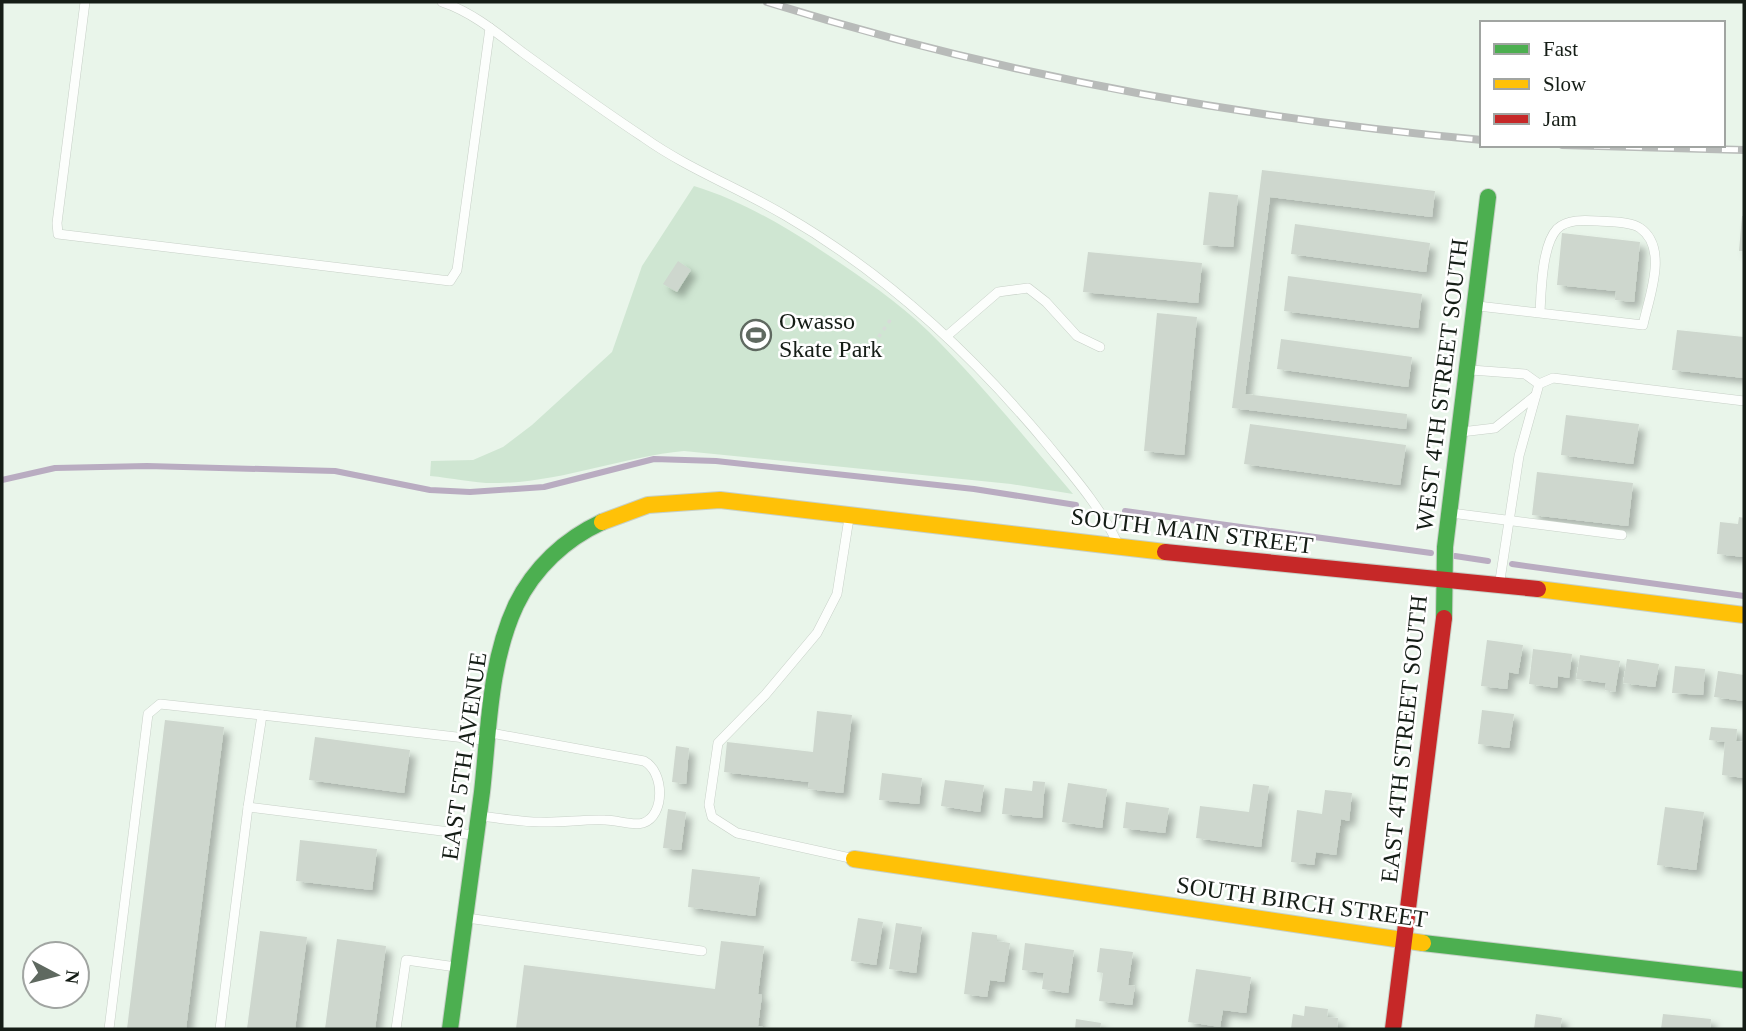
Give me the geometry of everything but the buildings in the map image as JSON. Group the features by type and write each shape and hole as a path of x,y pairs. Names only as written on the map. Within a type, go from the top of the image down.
{"street":[{"name":"WEST 4TH STREET SOUTH","path":"1444,579 1465,369 1488,197"},
{"name":"SOUTH MAIN STREET","path":"635,507 658,501 691,498 850,513 1267,564 1500,584 1744,615"},
{"name":"EAST 5TH AVENUE","path":"450,1029 504,639 539,570 587,527 635,507"},
{"name":"EAST 4TH STREET SOUTH","path":"1394,1029 1444,616 1444,579"},
{"name":"SOUTH BIRCH STREET","path":"854,859 1404,941 1744,980"}],"lane":[{"path":"85,2 57,223 58,234 450,281 457,270 490,28"},
{"path":"442,2 459,8 490,28 644,139 687,166 786,216 864,267 948,335 996,382 1095,502 1119,546"},
{"path":"1473,306 1643,325 1654,273 1651,240 1639,227 1617,222 1569,222 1557,229 1545,260 1540,313"},
{"path":"948,335 998,292 1028,288 1046,302 1077,336 1100,347"},
{"path":"1465,369 1525,374 1539,384"},
{"path":"1500,584 1519,456 1539,384 1553,378 1744,401"},
{"path":"1458,433 1495,428 1535,396"},
{"path":"850,513 837,594 817,633 765,695 718,743 709,805 712,817 737,833 854,859"},
{"path":"1449,513 1622,535"},
{"path":"109,1029 148,714 160,704 489,737 644,761 653,765 660,782 656,813 641,824 605,820 540,822 478,816"},
{"path":"220,1029 262,715"},
{"path":"248,807 476,835"},
{"path":"465,918 702,951"},
{"path":"396,1029 406,960 458,967"}],"path":[{"path":"869,351 891,319"}],"green space":[{"name":"Owasso Skate Park","path":"694,186 741,204 784,227 858,275 901,307 966,370 1073,494 1011,484 684,451 522,482 482,483 430,476 431,461 473,460 503,447 532,425 612,352 642,266"}],"waterway":[{"path":"2,480 55,468 147,466 335,471 430,490 470,492 544,487 654,459 716,461 974,489 1076,505"},
{"path":"1125,511 1431,553"},
{"path":"1455,556 1488,561"},
{"path":"1512,564 1744,596"}],"railway":[{"path":"767,2 943,51 1121,90 1301,119 1480,140"},
{"path":"1635,147 1744,150"}],"traffic: fast":[{"path":"1444,618 1445,547 1488,197"},
{"path":"450,1029 482,792 491,697 500,650 516,605 541,567 575,537 602,522"},
{"path":"1423,943 1744,980"}],"traffic: slow":[{"path":"602,522 648,505 720,500 1165,552"},
{"path":"1538,589 1744,615"},
{"path":"854,859 1423,943"}],"traffic: jam":[{"path":"1165,552 1538,589"},
{"path":"1393,1029 1444,618"}],"place":[{"name":"Owasso Skate Park","path":"756,335"}]}
